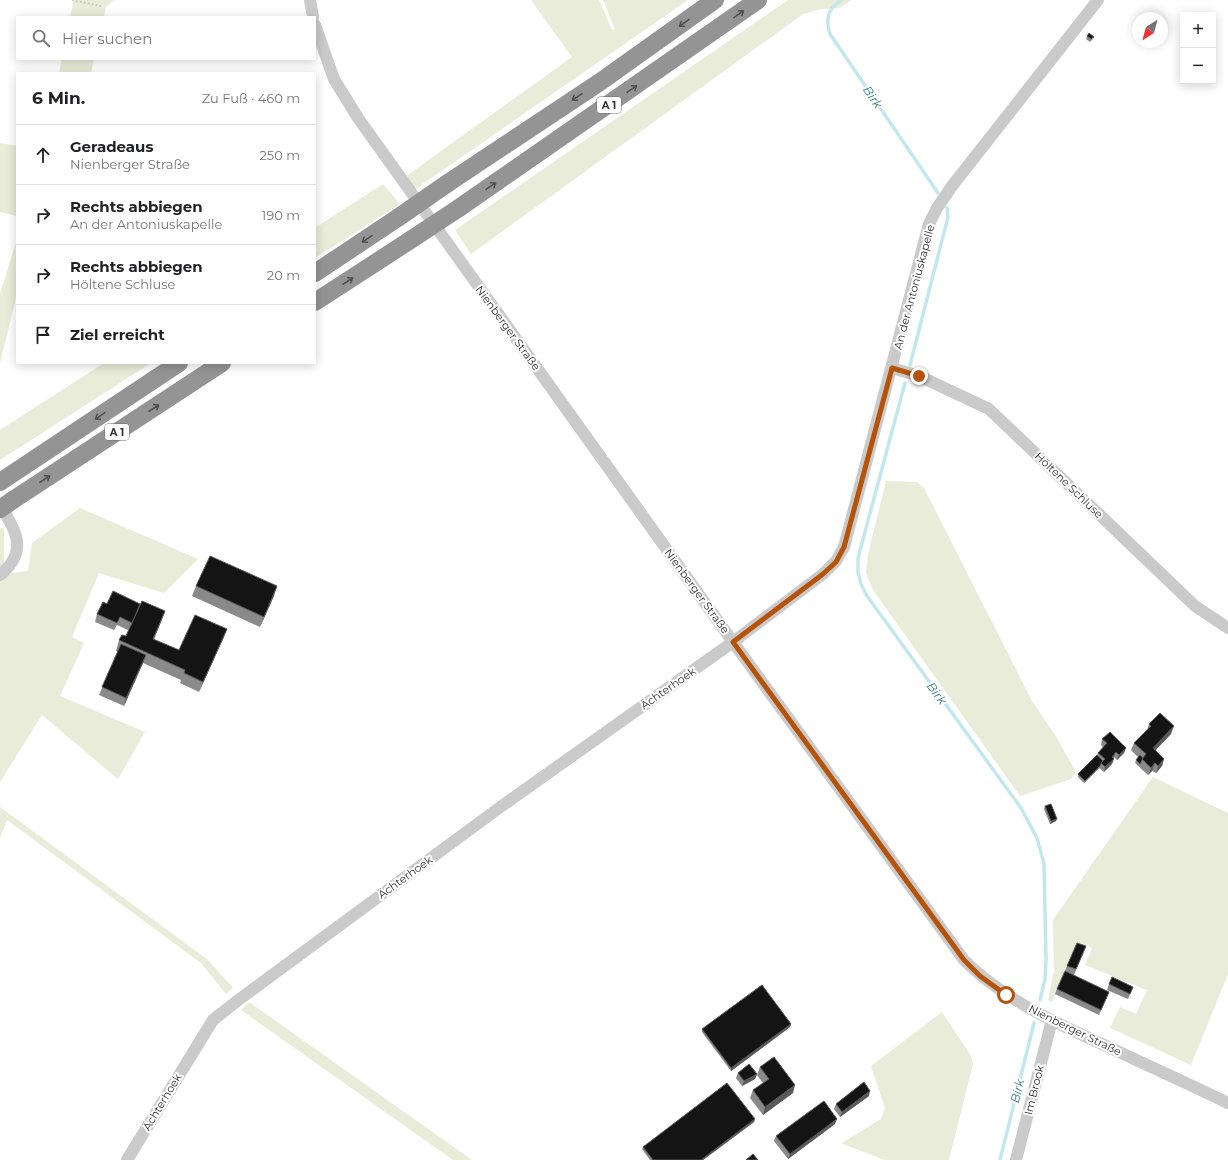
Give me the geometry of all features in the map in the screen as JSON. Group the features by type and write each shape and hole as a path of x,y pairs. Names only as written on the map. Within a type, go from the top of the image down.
{"highway":[{"name":"A 1","path":"316,272 600,82 715,0"},
{"name":"A 1","path":"316,301 459,208 758,0"},
{"name":"A 1","path":"0,482 177,364"},
{"name":"A 1","path":"4,505 220,364"}],"street":[{"path":"310,0 313,16"},
{"name":"An der Antoniuskapelle","path":"733,642 823,574 836,562 844,547 896,369 926,237 937,208 952,186 1098,0"},
{"name":"Nienberger Straße","path":"316,28 326,61 334,79 358,118 733,642 964,960 980,976 1006,995 1052,1020 1228,1103"},
{"name":"Höltene Schluse","path":"896,369 919,376 989,409 1195,606 1228,628"},
{"path":"0,575 14,560 18,540 4,505"},
{"name":"Ächterhoek","path":"127,1160 213,1020 499,808 733,642"},
{"name":"Im Brook","path":"1016,1160 1052,1020"}],"path":[{"path":"72,0 101,6"}],"green space":[{"path":"74,0 114,0 106,7 104,16 70,16"},
{"path":"531,0 599,0 612,30 615,29 603,0 688,0 414,190 405,177 572,57"},
{"path":"788,0 851,0 840,8 822,9 803,14 471,254 455,230"},
{"path":"62,60 94,60 91,72 59,72"},
{"path":"0,143 16,146 16,216 0,212"},
{"path":"383,184 400,204 316,257 316,227"},
{"path":"16,242 16,298 0,363 0,294"},
{"path":"102,364 149,364 0,460 0,430"},
{"path":"886,481 917,482 924,488 1032,701 1055,735 1076,772 1071,779 1020,796 873,590 866,573 868,554"},
{"path":"80,508 198,559 164,593 99,573 72,637 84,643 60,696 145,732 118,779 42,715 0,782 0,580 11,573 28,571 32,543"},
{"path":"4,527 4,566 0,568 0,529"},
{"path":"1153,777 1228,813 1228,974 1191,1065 1110,1028 1120,1007 1136,1014 1147,990 1085,965 1092,948 1079,942 1052,1002 1048,1000 1054,971 1053,920"},
{"path":"0,807 208,960 233,988 226,994 201,963 7,820 0,838"},
{"path":"249,1002 472,1160 453,1160 241,1010"},
{"path":"942,1012 971,1056 973,1064 949,1160 885,1160 843,1144 842,1143 881,1119 885,1108 871,1066"}],"building":[{"path":"1089,33 1094,37 1091,39 1087,36"},
{"path":"210,556 277,586 264,617 196,586"},
{"path":"113,591 140,604 132,623 120,617 117,623 97,614 103,602 107,604"},
{"path":"142,601 165,611 153,639 179,650 195,615 227,629 203,682 184,673 185,670 119,640 122,635 126,636"},
{"path":"121,644 146,655 126,698 102,687"},
{"path":"1160,713 1174,726 1153,748 1164,759 1158,766 1155,763 1151,768 1142,759 1146,754 1134,743 1151,726 1149,724"},
{"path":"1110,732 1126,748 1119,755 1116,752 1112,757 1114,759 1105,767 1101,763 1105,759 1098,753 1107,743 1102,739"},
{"path":"1097,755 1103,761 1085,781 1078,774"},
{"path":"1140,755 1143,758 1140,764 1136,760"},
{"path":"1051,804 1057,819 1051,821 1045,806"},
{"path":"1077,943 1086,946 1076,969 1067,966"},
{"path":"1065,971 1109,992 1101,1010 1057,989"},
{"path":"1112,977 1133,987 1130,994 1109,984"},
{"path":"762,985 791,1024 731,1068 702,1029"},
{"path":"774,1057 795,1085 765,1107 753,1090 769,1079 760,1067"},
{"path":"749,1064 757,1074 744,1081 738,1073"},
{"path":"864,1082 870,1091 842,1112 836,1104"},
{"path":"727,1083 755,1119 701,1160 653,1160 643,1147"},
{"path":"824,1101 837,1119 790,1154 776,1136"},
{"path":"753,1154 758,1160 746,1160"}],"waterway":[{"name":"Birk","path":"841,0 830,11 828,19 830,34 938,193"},
{"name":"Birk","path":"910,365 948,217 947,208"},
{"name":"Birk","path":"905,383 858,558 858,572 861,584 867,596 1021,808 1037,838 1044,864 1046,960 1045,979 1040,1000"},
{"name":"Birk","path":"1000,1160 1034,1023"}],"route":[{"path":"919,376 892,368 844,547 836,562 823,574 733,642 964,960 980,976 1006,995"}]}
